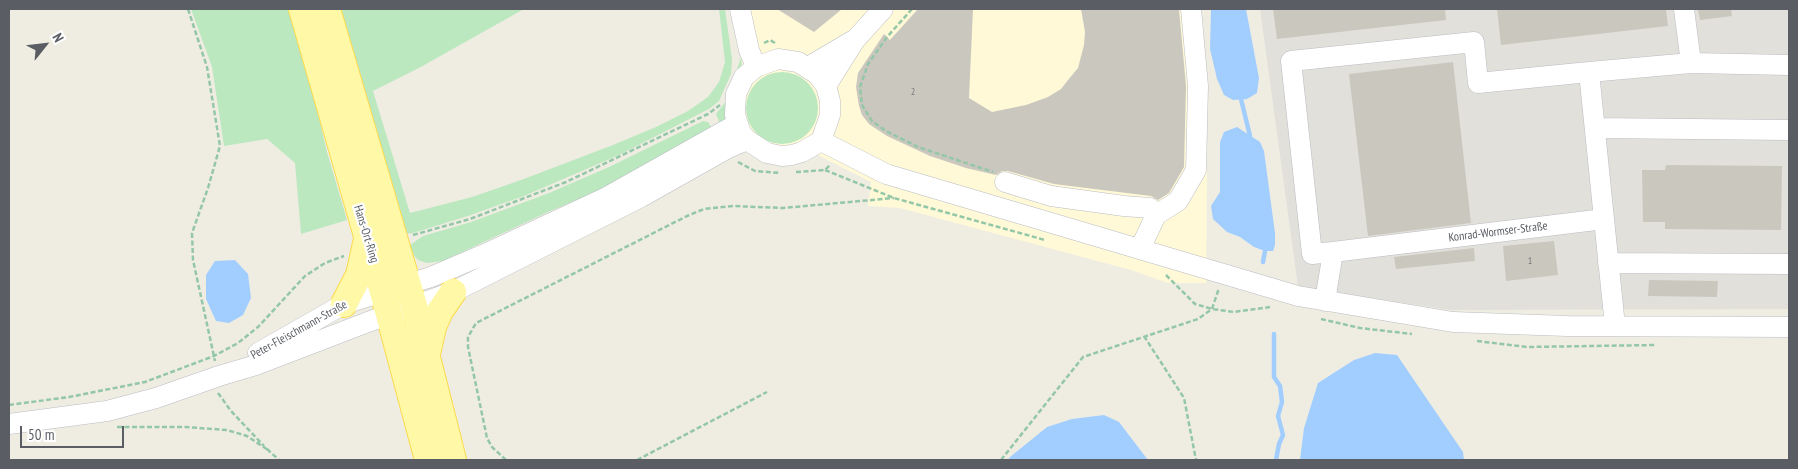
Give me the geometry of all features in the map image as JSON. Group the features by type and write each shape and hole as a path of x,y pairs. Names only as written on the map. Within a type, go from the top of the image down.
{"main road":[{"name":"Hans-Ort-Ring","path":"302,9 358,246 386,303 428,460"},
{"name":"Hans-Ort-Ring","path":"327,9 411,295 453,460"},
{"path":"344,304 359,275 358,246"},
{"path":"427,355 433,327 440,311 453,292"}],"street":[{"path":"733,136 736,94 752,58 740,9"},
{"path":"826,86 855,40 883,9"},
{"path":"1140,249 1156,215 1178,201 1196,170 1198,86 1191,9"},
{"path":"1684,9 1691,63"},
{"path":"808,67 855,40"},
{"name":"Konrad-Wormser-Straße","path":"1589,72 1478,83 1474,42 1291,61 1312,254 1604,219"},
{"path":"733,136 767,153 782,156 802,152 821,141 830,115 830,101 826,86 808,67 790,60 752,58"},
{"path":"1615,326 1589,72 1691,63 1789,65"},
{"path":"1595,128 1789,130"},
{"path":"411,295 431,276 485,254 733,136"},
{"path":"386,303 411,295 453,292 641,197 733,136"},
{"path":"821,141 886,174 1298,296 1454,322 1615,326 1789,327"},
{"path":"1000,177 1051,196 1150,208 1156,215"},
{"path":"1325,301 1333,252"},
{"path":"1608,263 1789,264"},
{"name":"Peter-Fleischmann-Straße","path":"214,378 344,304 386,303"},
{"name":"Peter-Fleischmann-Straße","path":"9,424 107,411 156,398 256,365 386,303"}],"path":[{"path":"188,9 207,67 220,146 192,233 192,260 214,356 214,378 231,412 279,460"},
{"path":"912,9 887,37 868,64 860,87 862,105 872,121 886,131 925,150 1000,177"},
{"path":"752,58 770,40 776,44"},
{"path":"410,236 470,219 566,182 708,114 720,105 723,100"},
{"path":"708,114 733,136 738,162 754,171 776,174 786,173"},
{"path":"796,172 826,170 840,151"},
{"path":"506,460 492,447 487,438 468,346 468,337 476,323 704,209 733,206 783,208 894,198"},
{"path":"9,405 69,397 145,382 214,356 238,343 258,327 306,276 325,263 358,246"},
{"path":"1001,460 1082,357 1198,320 1212,309 1222,274"},
{"path":"1144,336 1184,398 1196,460"},
{"path":"637,460 767,392"},
{"path":"117,427 185,427 227,430 247,436 268,450"}],"shaded area":[{"path":"733,9 1201,9 1207,172 1206,283 1168,283 1131,270 900,208 868,206 871,182 818,155 760,156 732,98 742,67"},
{"path":"1260,9 1789,9 1789,309 1451,310 1298,287"}],"green space":[{"path":"191,9 294,9 327,152 347,220 301,234 295,163 267,139 224,146 212,67"},
{"path":"334,9 524,9 419,68 373,91 410,213 472,197 521,180 613,145 688,111 708,97 719,82 725,62 719,9 725,9 732,59 731,74 719,101 709,109 619,155 524,196 413,233 401,234"},
{"path":"741,57 742,67 726,118 720,124 716,114 727,100"},
{"path":"782,72 802,78 812,88 818,108 812,128 802,138 782,144 762,138 752,128 746,108 752,88 762,78"},
{"path":"703,121 708,122 712,128 619,182 548,212 443,261 427,263 418,260 407,247 423,236 471,222 549,193 609,167"}],"water":[{"path":"1211,9 1246,9 1259,78 1257,93 1247,99 1233,100 1224,95 1217,79 1210,49"},
{"path":"1237,127 1260,142 1264,151 1275,233 1273,251 1265,251 1254,247 1240,237 1227,232 1213,219 1211,206 1220,192 1220,142 1224,132"},
{"path":"235,260 248,274 251,298 243,315 229,323 216,321 206,299 206,275 215,261"},
{"path":"1375,353 1397,355 1463,452 1464,460 1300,460 1304,428 1318,383 1354,360"},
{"path":"1104,415 1119,422 1148,460 1008,460 1047,427 1072,419"}],"building":[{"path":"777,9 842,9 814,32"},
{"path":"918,9 973,9 969,98 992,112 1026,105 1048,97 1061,89 1078,68 1084,45 1085,32 1081,9 1179,9 1186,86 1184,167 1169,193 1158,200 1151,196 1054,184 1008,171 1002,171 996,175 966,168 930,156 887,136 869,124 862,115 859,106 856,87 858,73 884,34 890,40"},
{"path":"1273,9 1445,9 1446,20 1277,39"},
{"path":"1497,9 1666,9 1668,26 1501,45"},
{"path":"1698,9 1731,9 1732,16 1700,20"},
{"path":"1453,62 1471,223 1368,236 1349,74"},
{"path":"1666,165 1782,166 1781,230 1665,229 1665,222 1643,222 1642,170 1665,170"},
{"path":"1554,241 1558,275 1506,281 1503,246"},
{"path":"1474,248 1475,261 1396,269 1394,257"},
{"path":"1649,280 1718,281 1717,297 1648,296"}],"waterway":[{"path":"1241,99 1250,136"},
{"path":"1263,262 1265,251"},
{"path":"1274,334 1274,377 1280,386 1282,402 1278,416 1283,435 1276,460"}]}
